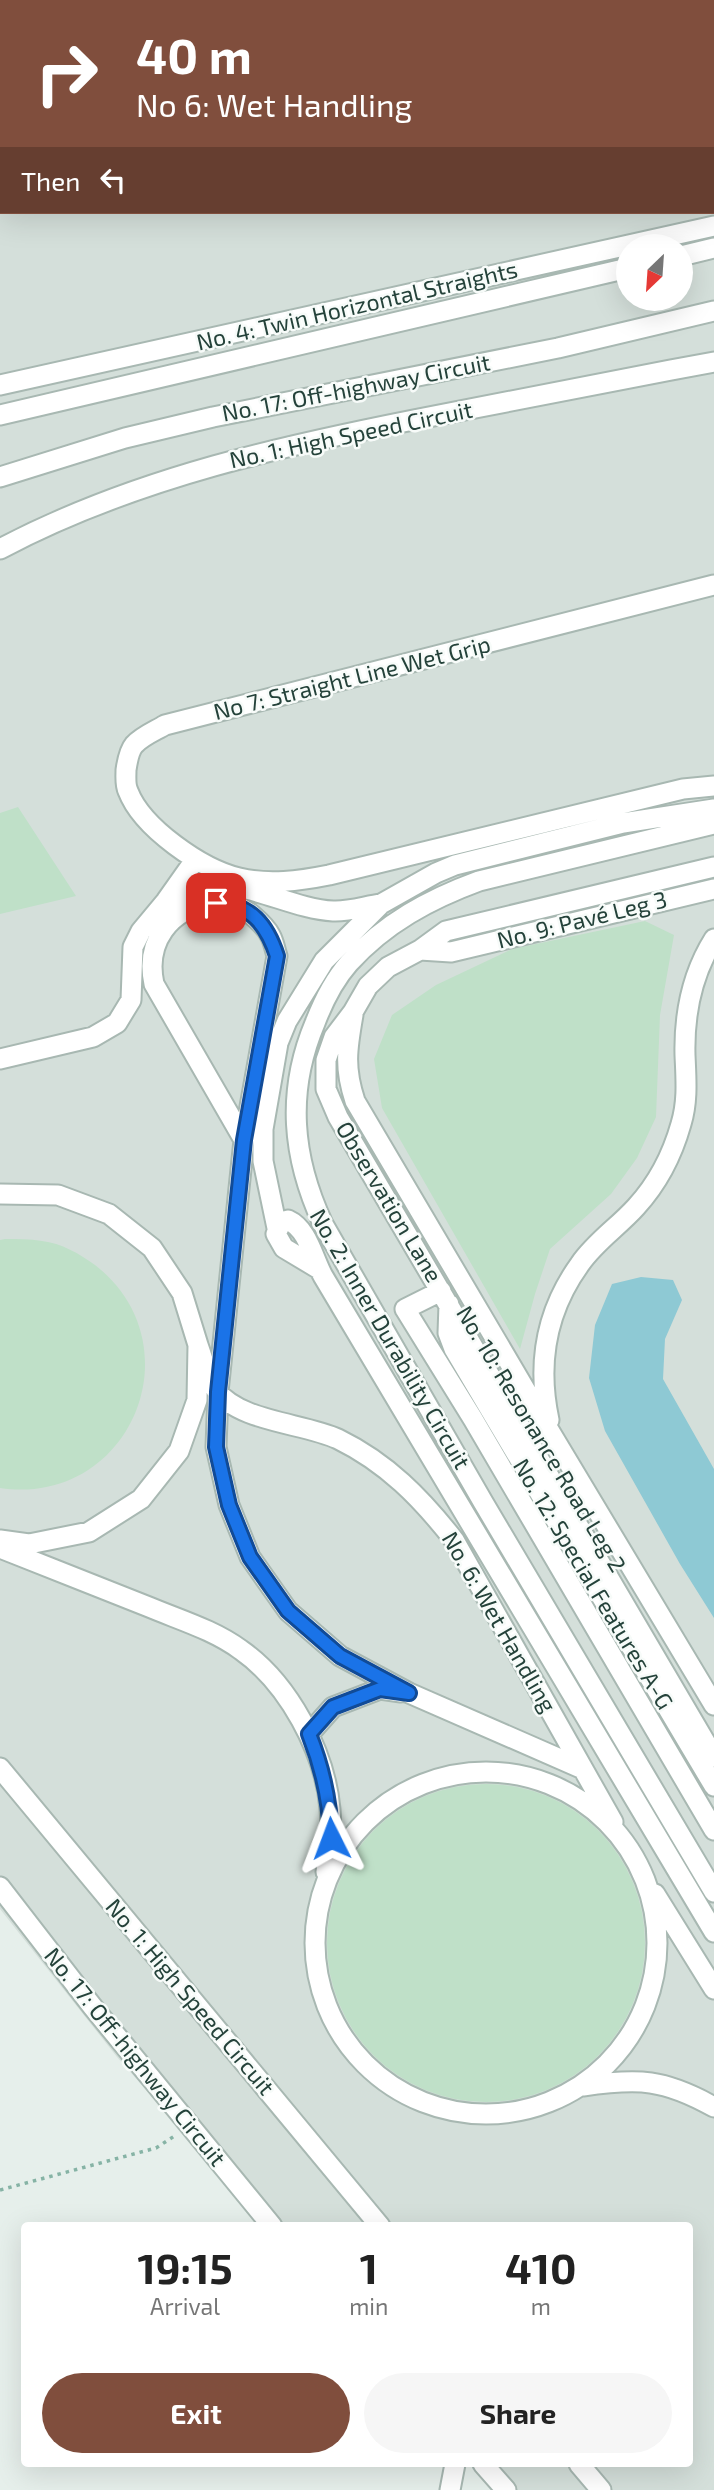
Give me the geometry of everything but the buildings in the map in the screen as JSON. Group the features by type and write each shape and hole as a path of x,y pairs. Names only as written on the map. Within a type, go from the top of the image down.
{"street":[{"name":"No. 4: Twin Horizontal Straights","path":"0,385 714,226"},
{"path":"693,253 714,248"},
{"name":"No. 4: Twin Horizontal Straights","path":"0,415 616,271"},
{"name":"No. 17: Off-highway Circuit","path":"0,477 124,438 213,417 558,348 714,311"},
{"name":"No. 1: High Speed Circuit","path":"0,550 85,510 211,467 339,434 714,362"},
{"name":"No 7: Straight Line Wet Grip","path":"714,585 156,730 132,746 127,764 127,790 150,822 195,860 236,877 255,881 295,881 682,789 714,786"},
{"path":"714,809 623,823 455,865 381,904 324,961 301,994 278,1043 263,1129 263,1161 277,1228 288,1220 295,1223 306,1239 319,1269 714,1932"},
{"name":"No. 2: Inner Durability Circuit","path":"714,824 479,881 446,893 414,910 367,945 348,964 333,986 309,1037 300,1065 296,1094 297,1129 303,1170 312,1202 323,1224 476,1490 714,1892"},
{"path":"0,1059 93,1037 117,1023 131,1000 133,947 141,930 195,860"},
{"path":"420,950 446,931 714,867"},
{"path":"329,875 322,886 325,895 332,902 349,909"},
{"name":"Observation Lane","path":"714,876 449,940 420,950 388,967 368,986 334,1037 326,1060 326,1090 338,1117 714,1756"},
{"path":"166,901 198,888 217,885 337,912 381,904"},
{"name":"No. 9: Pavé Leg 3","path":"420,950 451,952 714,889"},
{"path":"218,1392 244,1140 277,956 271,936 248,912 231,904 195,905 170,920 154,950 150,969 161,997 244,1140"},
{"path":"552,1435 544,1392 543,1364 548,1327 561,1294 580,1263 644,1198 660,1178 673,1148 682,1121 687,1090 686,1018 692,985 714,939"},
{"path":"126,1010 161,997"},
{"path":"353,1012 346,1055 347,1076 373,1144 714,1705"},
{"name":"No. 10: Resonance Road Leg 2","path":"373,1144 714,1732"},
{"path":"0,1194 58,1195 109,1214 152,1248 183,1293 198,1345 197,1400 178,1451 141,1499 89,1532 29,1544 0,1540"},
{"path":"445,1297 405,1309 473,1419 714,1830"},
{"name":"No. 12: Special Features A-G","path":"445,1297 448,1333 459,1359 714,1786"},
{"name":"No. 6: Wet Handling","path":"198,1345 218,1392 216,1447 229,1505 250,1557 288,1611 340,1656 409,1693 583,1769"},
{"name":"No. 6: Wet Handling","path":"218,1392 234,1406 337,1439 384,1465 422,1500 454,1540 649,1884 714,1989"},
{"path":"0,1548 206,1630 241,1650 267,1673 291,1704 309,1734 322,1767 330,1807 331,1838 314,1937 320,1990 343,2039 380,2079 428,2105 481,2116 534,2109 583,2086 623,2049 649,2002 659,1943 649,1884"},
{"path":"309,1734 333,1707 380,1689 409,1693"},
{"name":"No. 1: High Speed Circuit","path":"0,1768 377,2222"},
{"path":"324,1884 354,1832 400,1793 456,1773 516,1773 573,1794 619,1832"},
{"name":"No. 17: Off-highway Circuit","path":"0,1887 92,2006 269,2222"},
{"path":"583,2086 631,2080 657,2082 689,2093 714,2108"},
{"path":"450,2490 454,2467"},
{"path":"486,2467 506,2490"},
{"path":"582,2467 601,2490"}],"path":[{"path":"0,2190 156,2148 189,2126"}],"shaded area":[{"path":"0,214 714,214 714,2490 507,2490 486,2467 693,2467 693,2222 263,2222 117,2057 0,1909"}],"green space":[{"path":"18,807 76,896 0,914 0,813"},
{"path":"645,921 674,935 660,1015 656,1117 637,1158 611,1194 550,1249 520,1349 382,1108 374,1059 392,1015 436,985 512,949"},
{"path":"0,1240 56,1244 95,1265 126,1298 142,1336 144,1376 135,1414 114,1447 84,1472 46,1487 0,1488"},
{"path":"486,1784 517,1787 547,1796 587,1820 609,1842 633,1882 642,1912 645,1943 642,1974 633,2004 609,2044 587,2066 547,2090 517,2099 486,2102 455,2099 425,2090 385,2066 363,2044 339,2004 330,1974 327,1943 330,1912 339,1882 363,1842 385,1820 425,1796 455,1787"}],"water":[{"path":"641,1277 673,1280 682,1300 665,1339 663,1379 714,1469 714,1618 680,1564 605,1431 589,1378 595,1325 612,1284"}],"route":[{"path":"216,903 231,904 248,912 261,923 271,936 277,956 244,1140 218,1392 216,1447 229,1505 250,1557 288,1611 340,1656 409,1693 380,1689 333,1707 309,1734 322,1767 330,1807 331,1838"}]}
